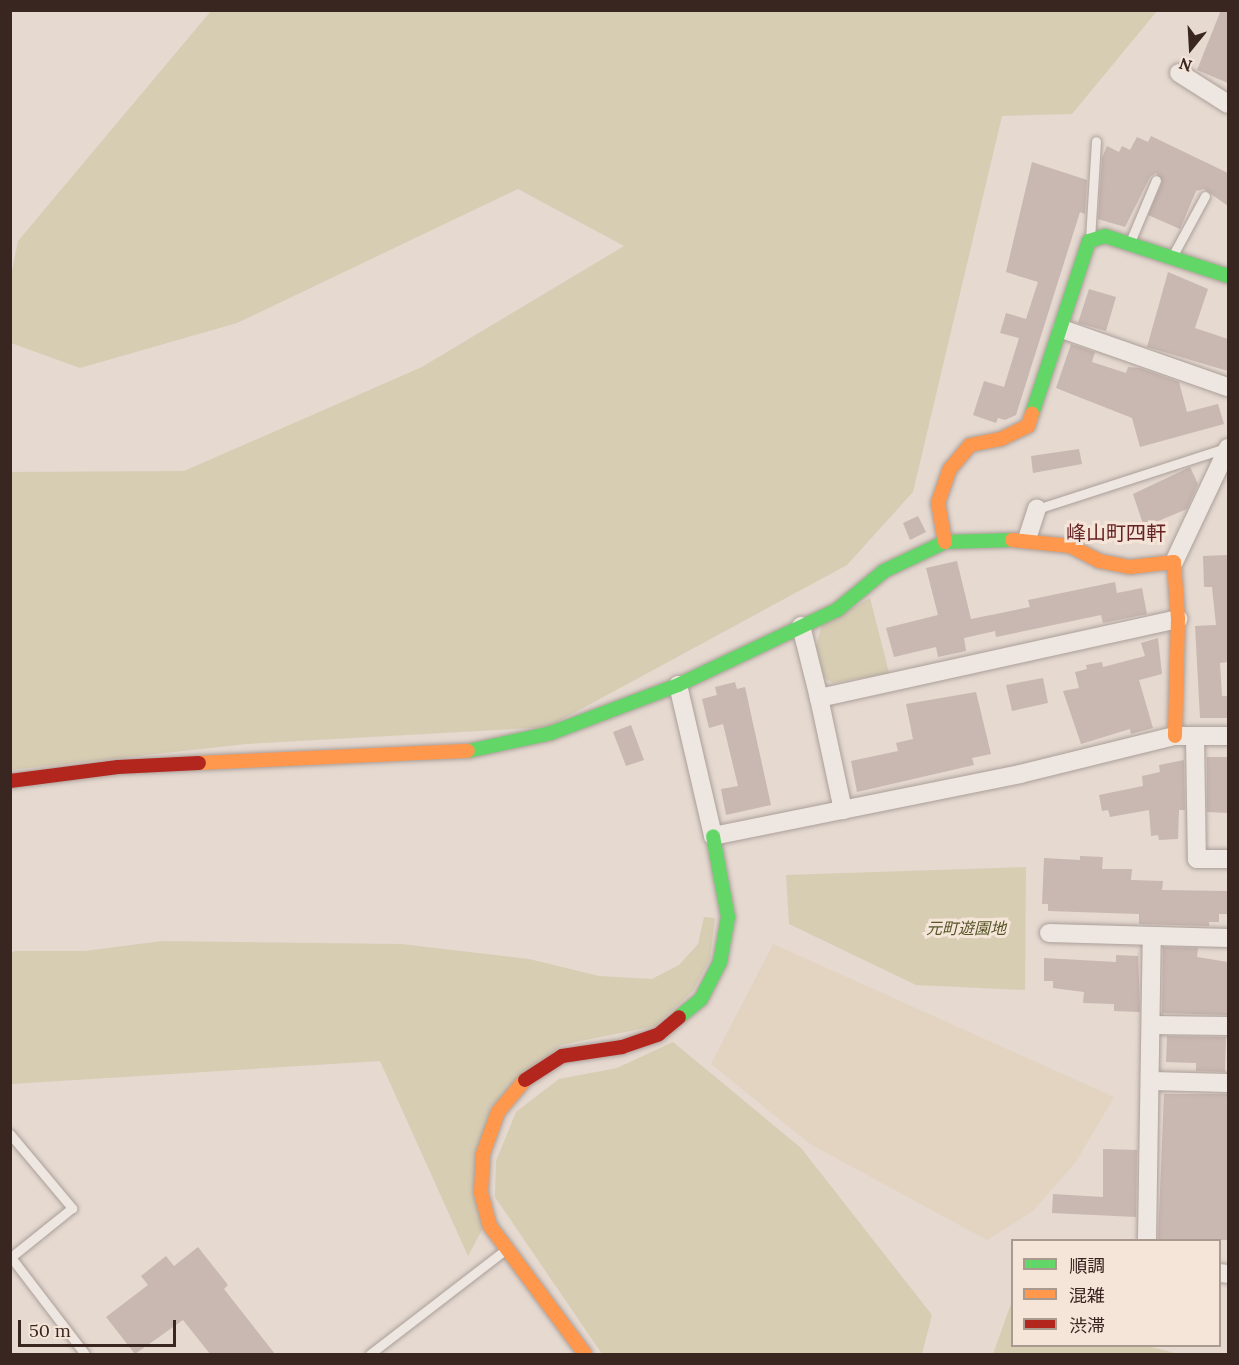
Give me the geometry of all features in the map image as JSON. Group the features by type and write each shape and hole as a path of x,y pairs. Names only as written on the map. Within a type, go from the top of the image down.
{"street":[{"path":"1179,73 1228,104"},
{"path":"945,542 938,503 950,469 970,445 1000,439 1028,426 1089,242 1105,236 1228,276"},
{"path":"1062,329 1228,387"},
{"path":"1175,736 1178,619 1174,562 1228,448"},
{"path":"1027,539 1037,509"},
{"path":"10,781 118,767 235,759 467,751 551,733 678,684 837,610 884,571 945,542 1027,539 1070,546 1099,561 1130,567 1174,562"},
{"path":"819,698 1178,619"},
{"path":"801,626 843,810"},
{"path":"585,1354 505,1251 490,1226 481,1193 483,1154 498,1113 525,1079 561,1056 622,1047 659,1034 701,999 720,962 728,917 713,836 678,684"},
{"path":"713,836 843,810 1175,736 1195,738 1228,736"},
{"path":"1195,738 1197,859 1228,860"},
{"path":"1049,933 1228,938"},
{"path":"1147,1239 1152,1081 1152,936"},
{"path":"1152,1025 1228,1026"},
{"path":"1152,1081 1228,1083"}],"lane":[{"path":"1089,242 1096,141"},
{"path":"1129,243 1156,180"},
{"path":"1172,257 1205,196"},
{"path":"1037,509 1228,448"},
{"path":"10,1134 72,1209 11,1257 85,1354"},
{"path":"370,1354 505,1251"}],"shaded area":[{"path":"773,944 1114,1097 1076,1162 1033,1211 987,1240 810,1144 711,1064"}],"green space":[{"path":"211,11 1157,11 1072,114 1002,116 913,492 847,565 548,727 247,744 11,770 10,472 184,471 422,367 624,246 518,189 237,323 80,368 11,343 11,276 18,241"},
{"path":"870,598 889,673 833,683 824,678 816,646 822,625"},
{"name":"元町遊園地","path":"1026,867 1025,990 916,985 789,924 786,875"},
{"path":"704,917 715,918 710,959 693,991 655,1026 561,1045 490,1107 482,1230 468,1256 380,1061 11,1084 10,953 15,951 85,951 162,941 401,944 529,959 599,976 652,979 679,965 698,944"},
{"path":"673,1042 801,1148 932,1315 922,1354 602,1354 495,1197 496,1161 516,1112 559,1079 617,1068"},
{"path":"1011,1304 1011,1347 1151,1347 1179,1354 993,1354"}],"building":[{"path":"1221,10 1228,10 1228,83 1197,70"},
{"path":"1151,136 1228,173 1228,206 1204,189 1196,191 1180,229 1148,215 1162,182 1156,173 1150,177 1125,227 1098,219 1102,158 1107,146 1119,152 1122,146 1130,150 1137,137 1148,142"},
{"path":"1032,162 1087,180 1085,214 1080,212 1016,415 1005,420 998,418 996,423 973,415 984,381 1004,387 1019,338 1000,333 1006,313 1026,319 1038,282 1006,272"},
{"path":"1168,272 1208,289 1195,328 1228,339 1228,371 1147,347"},
{"path":"1089,289 1116,297 1106,331 1078,323"},
{"path":"1071,344 1095,352 1092,362 1126,373 1128,367 1140,368 1179,382 1187,412 1218,404 1224,424 1140,447 1132,418 1056,388"},
{"path":"1079,449 1082,464 1033,473 1031,456"},
{"path":"1190,467 1198,484 1187,509 1144,527 1133,494"},
{"path":"918,516 926,532 910,540 903,523"},
{"path":"1228,555 1228,662 1220,663 1222,696 1228,696 1228,718 1200,718 1195,626 1216,625 1212,587 1204,587 1203,556"},
{"path":"957,561 971,619 1030,607 1028,600 1115,582 1117,593 1142,588 1147,614 1103,623 1101,615 996,637 995,631 964,638 966,651 938,657 936,647 894,657 886,628 938,615 926,568"},
{"path":"1158,638 1162,674 1139,680 1153,728 1131,734 1130,729 1081,744 1063,691 1079,688 1075,672 1087,669 1086,665 1102,662 1103,667 1145,656 1141,643"},
{"path":"1043,678 1048,703 1012,711 1006,685"},
{"path":"735,682 737,689 745,687 771,805 726,815 721,789 738,786 723,724 709,728 702,699 717,695 715,687"},
{"path":"976,692 991,754 972,758 974,765 857,792 851,761 898,751 896,743 913,739 906,704"},
{"path":"631,725 644,760 626,766 613,732"},
{"path":"1207,757 1228,757 1228,813 1207,812"},
{"path":"1184,760 1185,810 1179,810 1178,839 1159,840 1158,835 1151,836 1149,810 1110,817 1108,810 1102,811 1099,795 1143,786 1142,776 1160,772 1159,765"},
{"path":"1080,856 1103,857 1102,869 1132,869 1131,880 1163,881 1162,890 1228,891 1228,914 1219,914 1219,922 1209,922 1209,926 1139,924 1139,914 1048,911 1048,904 1042,904 1044,858 1080,860"},
{"path":"1138,947 1140,1012 1114,1011 1114,1004 1083,1003 1084,992 1053,988 1053,981 1044,981 1044,958 1116,962 1116,955 1138,956"},
{"path":"1163,947 1198,948 1197,957 1228,962 1227,1015 1162,1013"},
{"path":"1167,1036 1226,1037 1225,1072 1196,1071 1196,1063 1166,1062"},
{"path":"1164,1094 1228,1094 1228,1240 1158,1239"},
{"path":"1103,1149 1137,1150 1136,1217 1052,1213 1053,1194 1103,1197"},
{"path":"198,1247 228,1285 224,1289 275,1354 210,1354 183,1320 135,1354 106,1317 148,1285 141,1276 166,1256 174,1266"}],"traffic: fast":[{"path":"1032,414 1089,241 1105,236 1228,276"},
{"path":"468,751 551,733 678,685 837,610 884,571 945,542 1012,540"},
{"path":"679,1017 701,999 720,962 728,917 713,836"}],"traffic: slow":[{"path":"945,542 938,503 950,469 970,445 1001,439 1028,426 1032,414"},
{"path":"1012,540 1070,546 1099,561 1130,567 1174,562 1178,619 1175,736"},
{"path":"199,763 468,751"},
{"path":"525,1080 498,1112 483,1154 481,1193 490,1226 585,1354"}],"traffic: jam":[{"path":"10,781 118,767 199,763"},
{"path":"525,1080 562,1056 622,1047 659,1034 679,1017"}],"district":[{"name":"峰山町四軒","path":"1116,532"}]}
